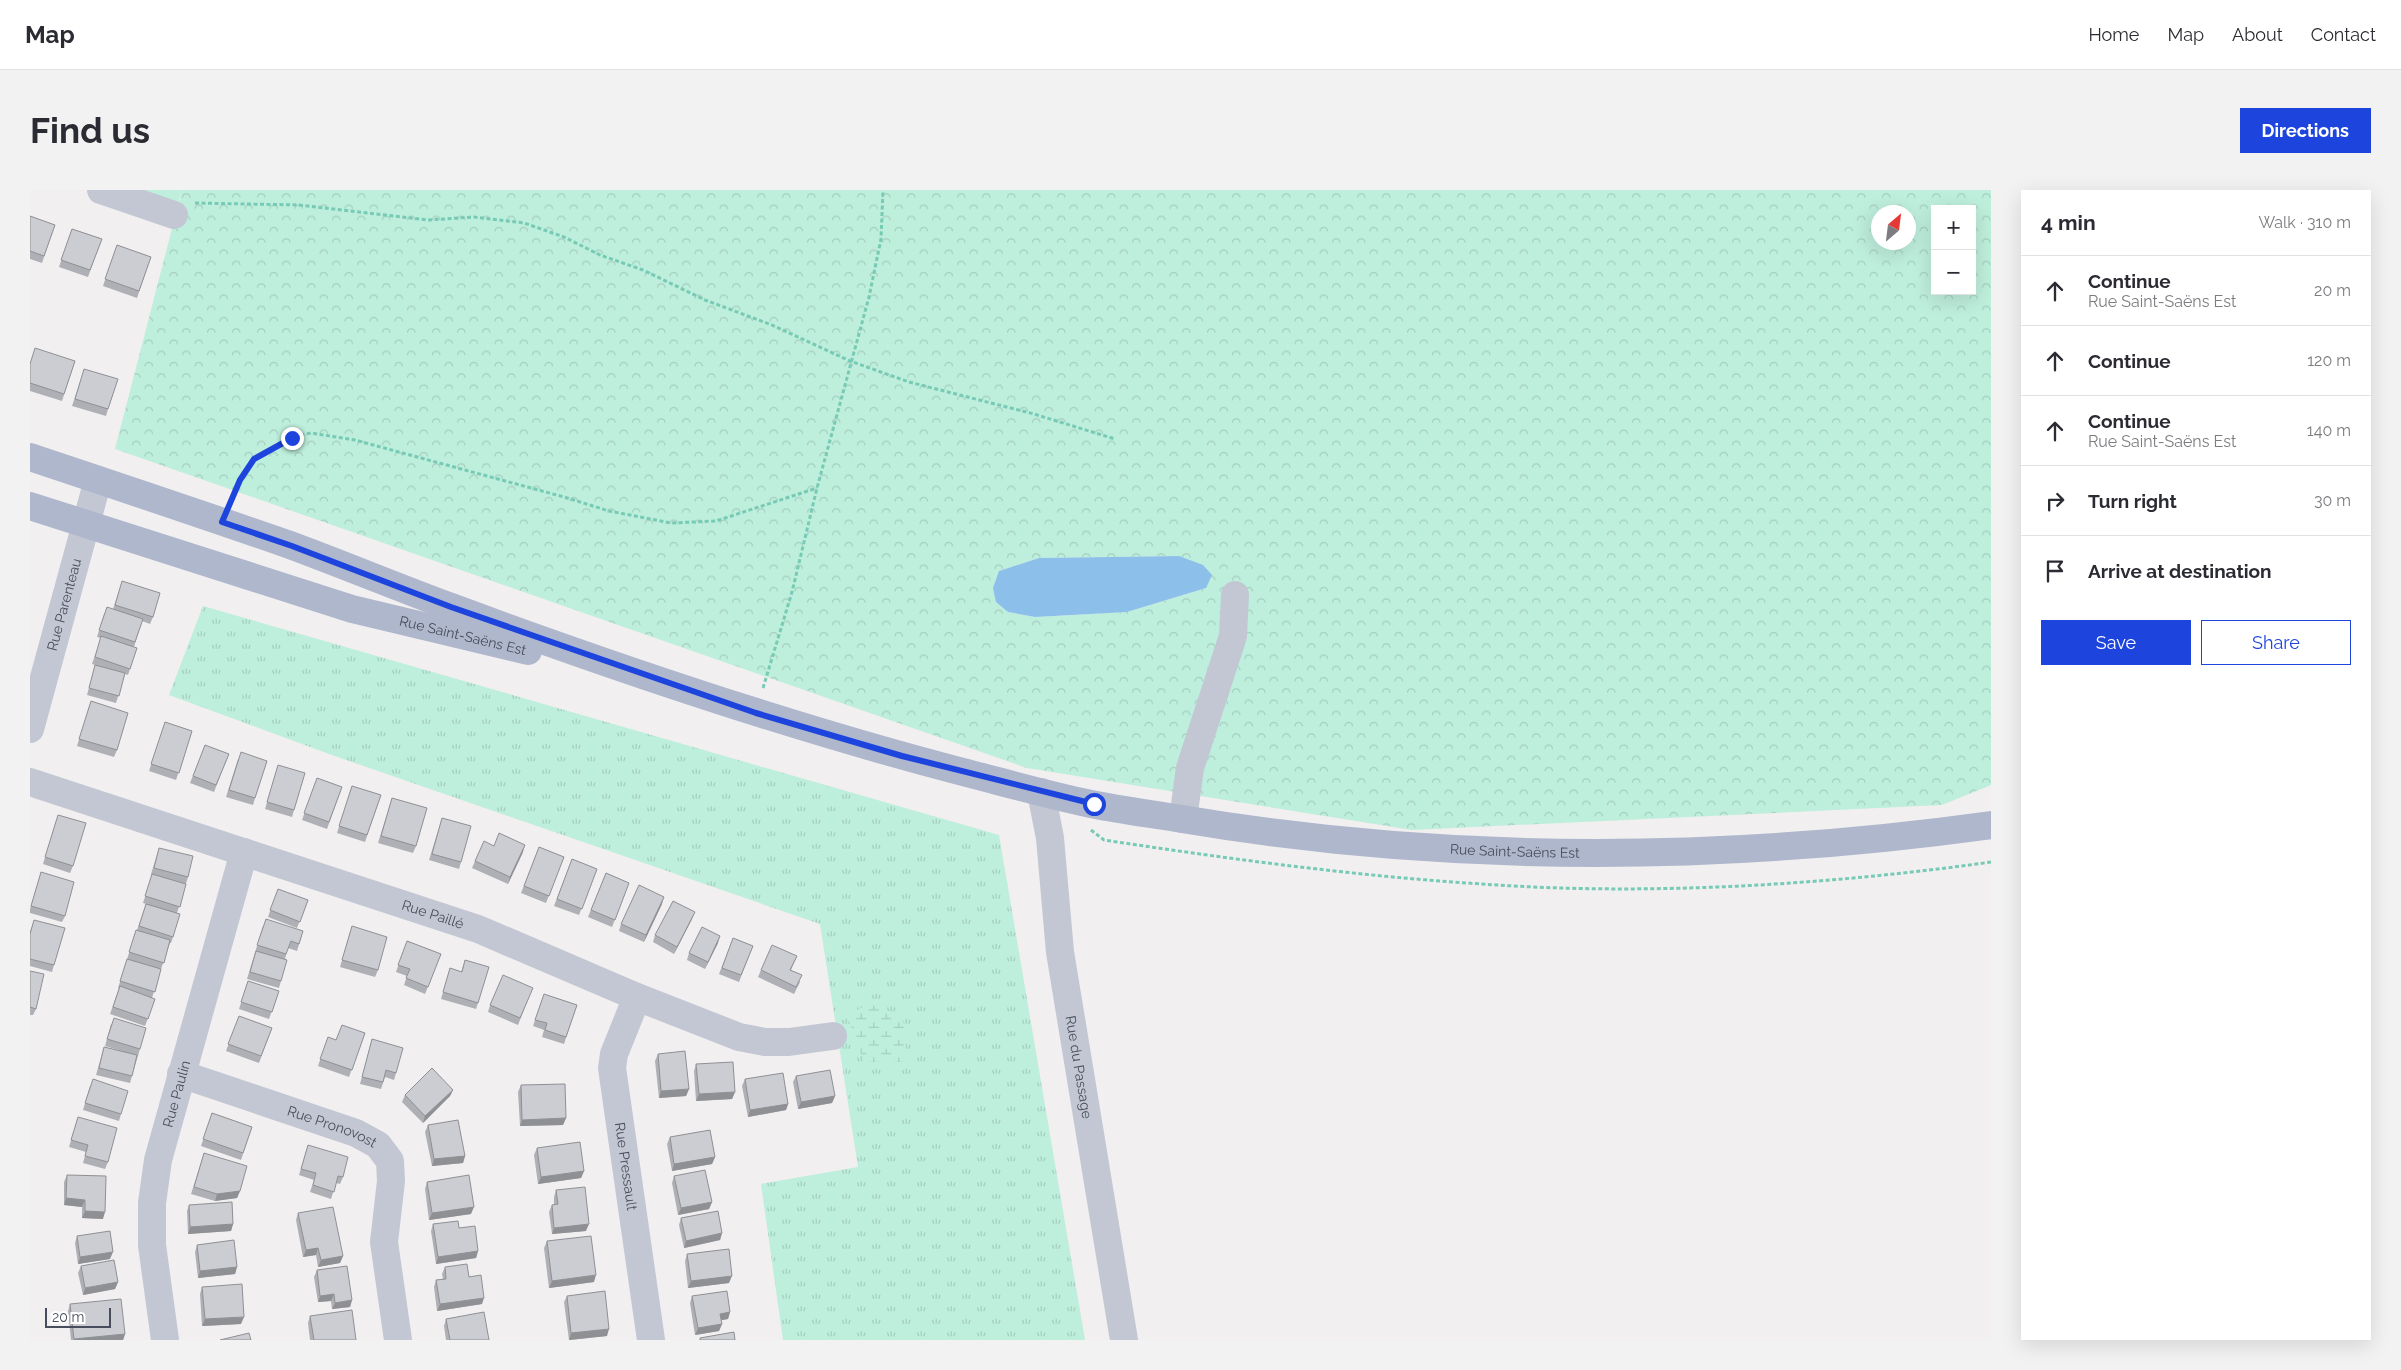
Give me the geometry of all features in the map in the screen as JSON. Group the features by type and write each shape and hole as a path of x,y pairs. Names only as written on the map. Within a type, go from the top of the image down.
{"main road":[{"name":"Rue Saint-Saëns Est","path":"30,457 292,546 451,607 661,682 756,713 902,756 1094,804 1327,840 1482,852 1578,854 1708,850 1861,840 1991,824"},
{"name":"Rue Saint-Saëns Est","path":"30,506 352,609 661,682"}],"street":[{"path":"101,190 174,215"},
{"name":"Rue Parenteau","path":"30,729 98,480"},
{"path":"1183,819 1190,768 1233,636 1235,595"},
{"name":"Rue Paillé","path":"30,782 478,929 637,997 739,1037 765,1042 789,1042 833,1036"},
{"name":"Rue du Passage","path":"1041,792 1050,838 1060,952 1124,1340"},
{"name":"Rue Paulin","path":"165,1340 152,1245 152,1203 158,1160 244,852"},
{"name":"Rue Pressault","path":"637,997 614,1054 612,1068 650,1340"},
{"name":"Rue Pronovost","path":"181,1074 356,1133 378,1145 390,1161 391,1181 384,1242 398,1340"}],"path":[{"path":"756,713 792,592 850,361 869,297 881,239 883,190"},
{"path":"174,215 196,202 232,205 299,205 428,220 474,217 524,223 564,238 600,255 644,270 705,300 772,325 850,361 910,382 1034,414 1115,439"},
{"path":"222,522 240,480 254,459 292,438 311,433 355,440 564,496 609,511 671,523 716,521 817,488"}],"green space":[{"path":"101,190 182,190 174,215"},
{"path":"182,190 1991,190 1991,785 1942,805 1412,830 1027,768 115,449","holes":["1179,556 1206,588 1127,612 1035,617 1008,612 999,571 1039,558"]},
{"path":"203,606 999,835 1085,1340 783,1340 761,1184 858,1167 820,924 329,754 169,695"},
{"path":"869,1004 903,1016 907,1062 864,1062 847,1015"}],"water":[{"path":"1179,556 1203,565 1212,575 1206,588 1127,612 1035,617 1008,612 996,602 993,588 999,571 1039,558"}],"building":[{"path":"30,216 55,225 44,256 30,251"},
{"path":"72,229 102,239 90,270 61,260"},
{"path":"117,245 151,257 139,291 105,279"},
{"path":"35,348 75,361 64,394 30,383 30,364"},
{"path":"84,369 118,379 108,409 75,399"},
{"path":"122,581 160,593 153,617 115,605"},
{"path":"107,607 143,619 135,642 99,630"},
{"path":"101,636 137,648 130,669 95,657"},
{"path":"95,665 125,673 119,696 89,688"},
{"path":"91,701 128,713 117,750 79,739"},
{"path":"165,722 192,731 179,773 151,764"},
{"path":"205,745 229,754 216,785 193,776"},
{"path":"241,752 267,761 255,798 229,790"},
{"path":"278,765 305,773 294,810 267,802"},
{"path":"317,778 342,787 329,822 304,813"},
{"path":"352,786 381,795 367,835 339,826"},
{"path":"392,798 427,808 416,846 381,836"},
{"path":"58,815 86,823 73,866 45,857"},
{"path":"442,818 471,826 461,862 432,854"},
{"path":"499,833 525,845 510,877 475,861 484,841 494,846"},
{"path":"539,847 564,857 549,896 524,886"},
{"path":"159,848 193,856 188,877 154,868"},
{"path":"572,859 597,869 582,909 557,899"},
{"path":"41,872 74,882 65,916 31,906"},
{"path":"606,873 629,883 615,920 591,910"},
{"path":"152,874 186,884 180,907 145,896"},
{"path":"639,885 664,897 646,935 621,924"},
{"path":"278,889 308,900 300,922 270,910"},
{"path":"673,901 695,912 677,947 655,935"},
{"path":"146,904 180,914 173,937 139,926"},
{"path":"266,919 303,931 299,944 291,941 286,954 257,945"},
{"path":"34,920 65,928 54,965 30,959 30,934"},
{"path":"352,926 387,937 378,970 342,960"},
{"path":"702,927 720,936 708,962 689,953"},
{"path":"136,930 170,940 164,963 129,952"},
{"path":"733,938 753,946 741,975 722,968"},
{"path":"407,941 441,954 428,987 406,978 410,969 398,965"},
{"path":"772,945 797,956 790,970 802,975 796,987 761,970"},
{"path":"256,951 287,960 281,981 250,972"},
{"path":"127,959 161,969 155,992 120,981"},
{"path":"465,960 489,967 478,1003 443,992 450,968 462,972"},
{"path":"30,971 44,974 36,1009 30,1007"},
{"path":"503,975 533,988 520,1018 490,1005"},
{"path":"248,981 279,991 272,1012 241,1002"},
{"path":"120,986 155,999 148,1019 113,1007"},
{"path":"544,994 577,1005 566,1037 545,1030 547,1023 535,1020"},
{"path":"239,1016 272,1028 261,1056 228,1044"},
{"path":"114,1018 146,1028 140,1049 107,1039"},
{"path":"342,1025 365,1033 352,1070 320,1059 328,1037 336,1040"},
{"path":"372,1039 403,1048 396,1073 386,1070 383,1082 362,1077"},
{"path":"104,1047 137,1055 132,1076 99,1068"},
{"path":"685,1051 689,1089 661,1091 658,1054"},
{"path":"733,1062 735,1092 699,1094 696,1064"},
{"path":"432,1068 453,1090 425,1116 405,1095"},
{"path":"830,1070 835,1096 801,1102 796,1076"},
{"path":"783,1073 788,1104 750,1110 745,1079"},
{"path":"93,1079 128,1091 121,1114 85,1103"},
{"path":"565,1084 566,1118 522,1120 521,1085"},
{"path":"212,1113 252,1127 243,1153 203,1139"},
{"path":"78,1117 117,1128 108,1162 85,1156 88,1145 71,1140"},
{"path":"458,1120 465,1156 434,1159 428,1125"},
{"path":"710,1130 715,1157 674,1164 670,1137"},
{"path":"580,1142 584,1171 541,1177 537,1148"},
{"path":"308,1145 348,1157 343,1177 338,1176 334,1192 313,1185 316,1173 301,1169"},
{"path":"204,1153 247,1166 240,1191 217,1194 194,1187"},
{"path":"705,1170 712,1202 681,1208 674,1176"},
{"path":"67,1175 106,1176 105,1212 85,1211 85,1200 66,1198"},
{"path":"469,1175 474,1207 432,1213 427,1182"},
{"path":"585,1187 589,1224 554,1228 552,1205 558,1204 556,1190"},
{"path":"232,1202 233,1224 190,1227 189,1205"},
{"path":"333,1207 343,1256 321,1260 318,1248 306,1250 298,1213"},
{"path":"718,1211 722,1233 686,1241 681,1218"},
{"path":"458,1221 459,1228 475,1226 478,1251 438,1257 433,1224"},
{"path":"110,1231 113,1252 80,1257 77,1236"},
{"path":"591,1236 596,1275 552,1281 547,1241"},
{"path":"234,1240 237,1267 200,1271 197,1245"},
{"path":"729,1249 732,1276 691,1281 687,1254"},
{"path":"114,1260 118,1282 85,1288 81,1266"},
{"path":"467,1264 469,1277 481,1275 484,1298 440,1304 436,1280 446,1279 445,1267"},
{"path":"347,1266 352,1300 335,1303 334,1294 320,1296 317,1270"},
{"path":"242,1284 244,1317 205,1319 202,1287"},
{"path":"605,1291 609,1329 571,1333 567,1296"},
{"path":"727,1291 730,1312 720,1314 722,1324 698,1328 692,1296"},
{"path":"121,1299 125,1334 74,1339 70,1304"},
{"path":"352,1310 356,1340 314,1340 310,1316"},
{"path":"484,1312 489,1340 450,1340 446,1319"},
{"path":"734,1332 735,1340 700,1340 700,1338"},
{"path":"249,1333 251,1340 220,1340"}],"route":[{"path":"292,438 254,459 240,480 222,522 292,546 451,607 661,682 756,713 902,756 1094,804"}]}
